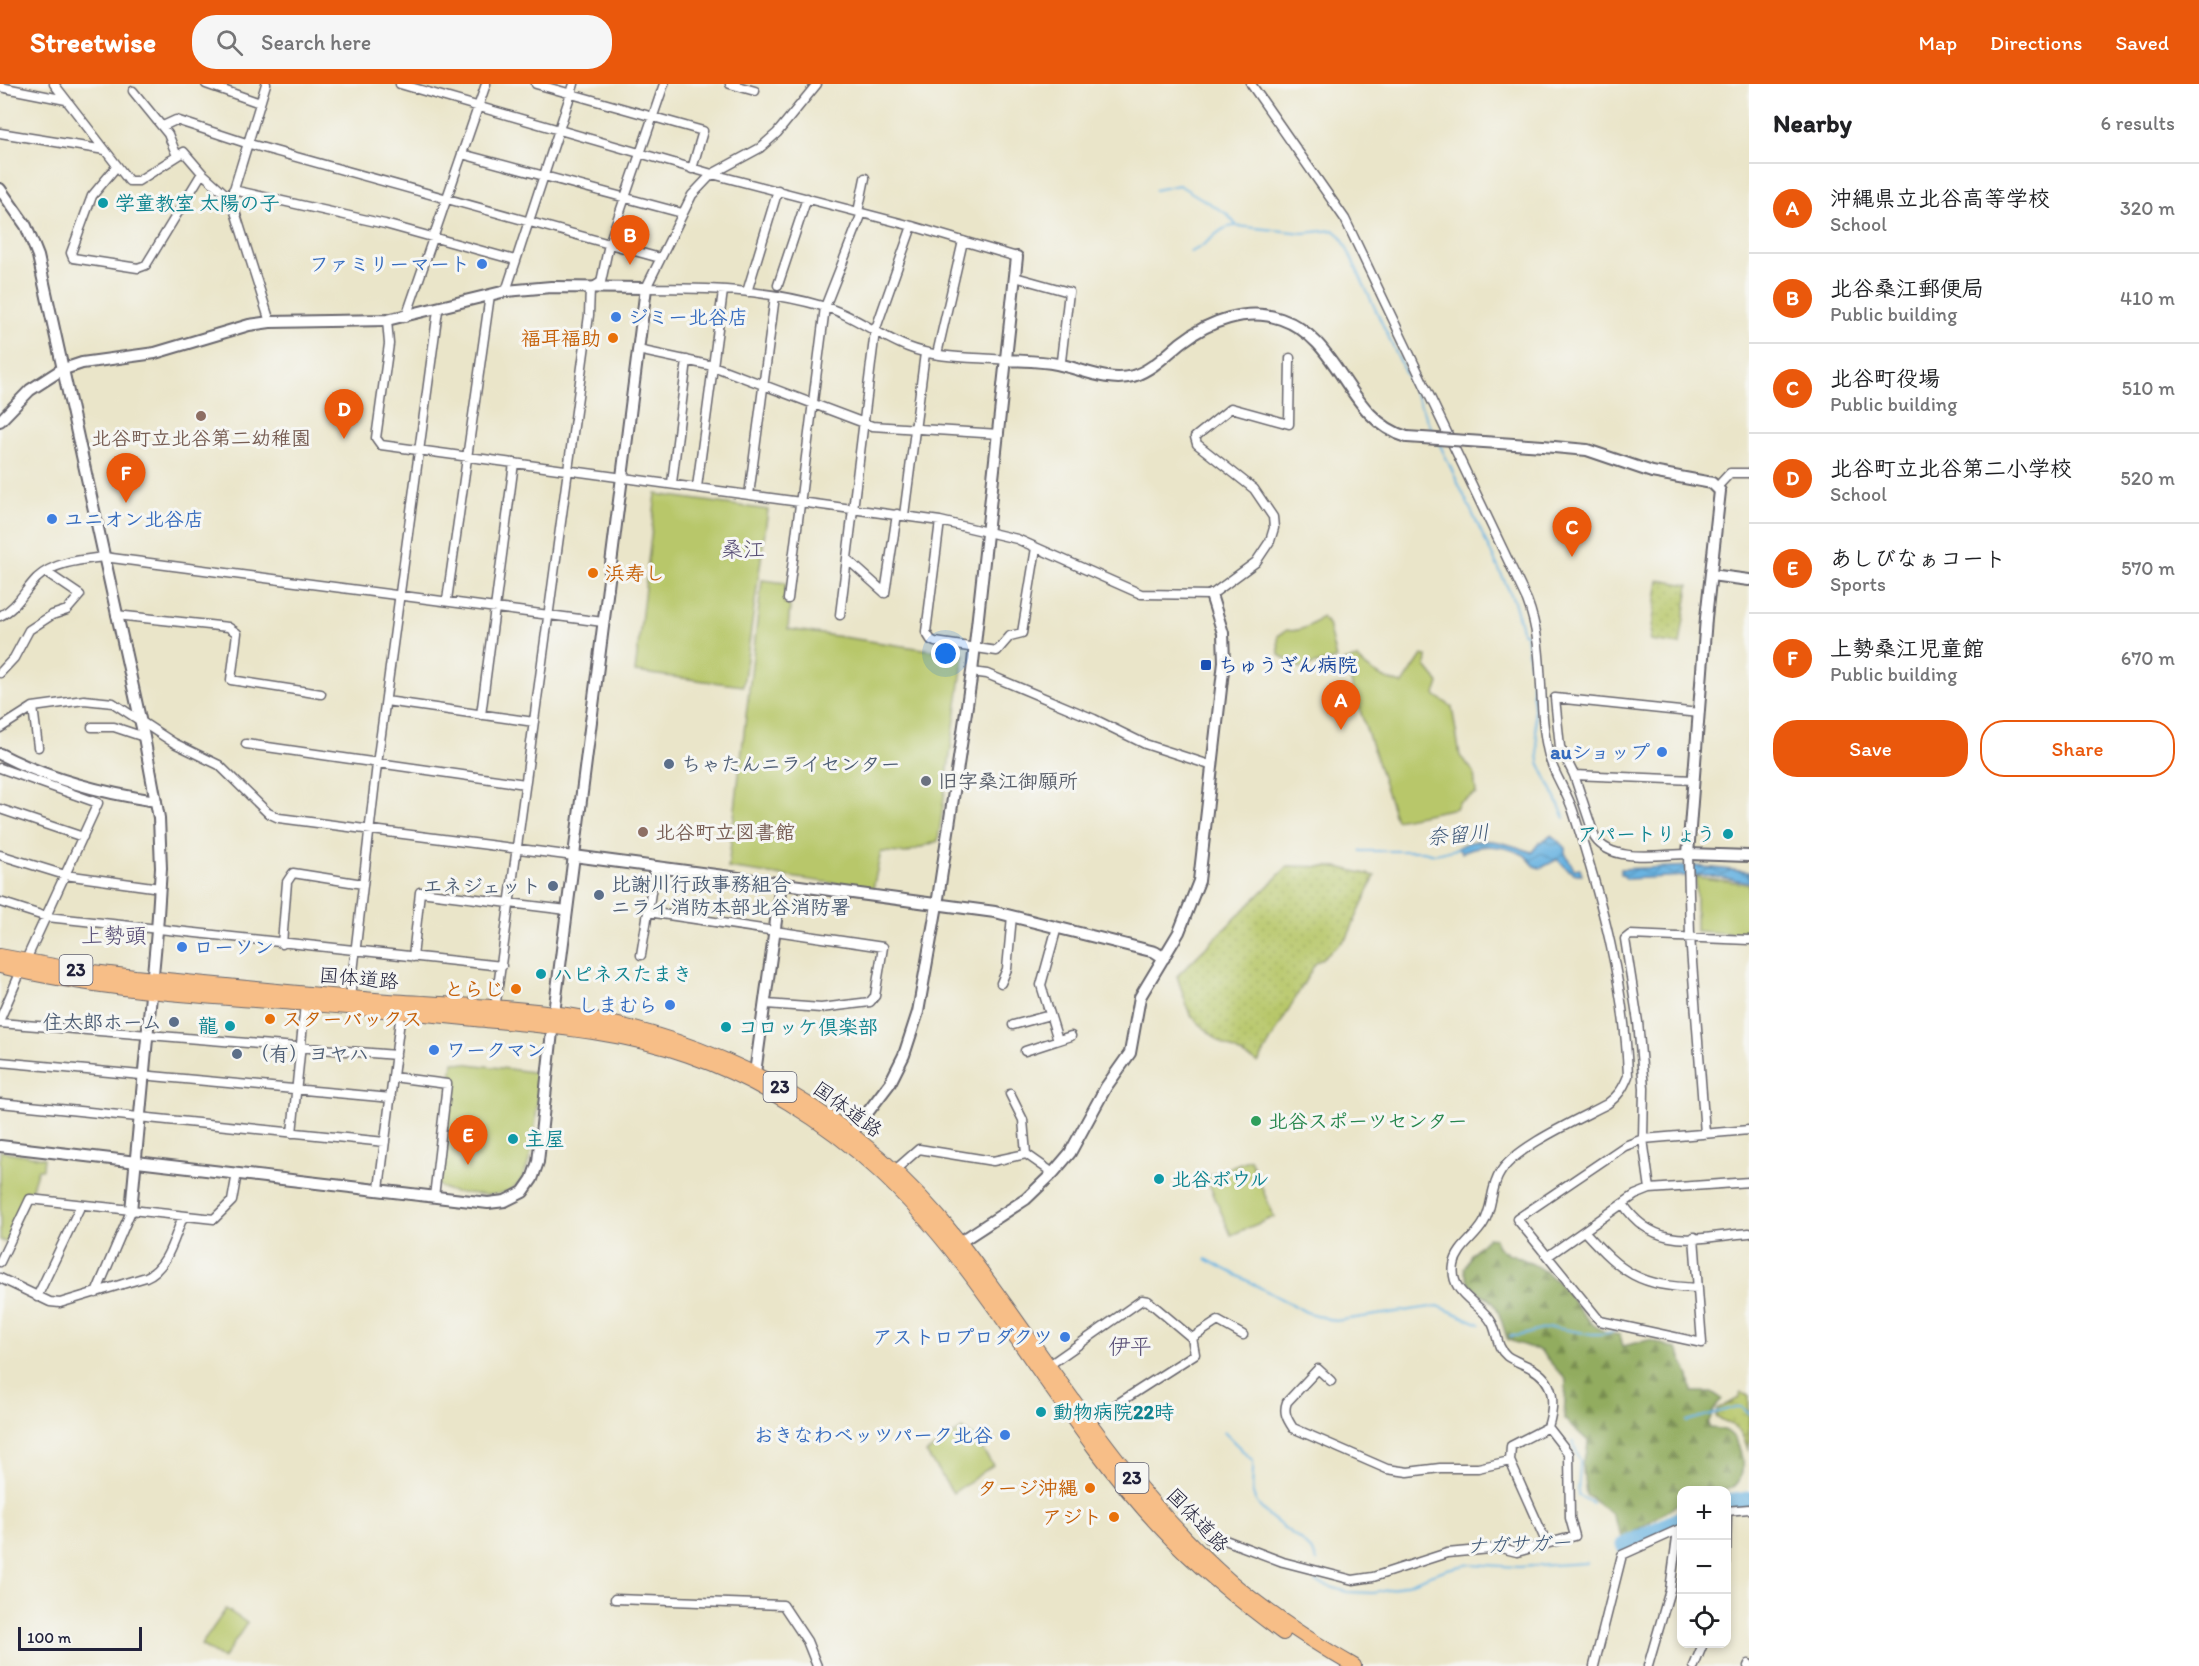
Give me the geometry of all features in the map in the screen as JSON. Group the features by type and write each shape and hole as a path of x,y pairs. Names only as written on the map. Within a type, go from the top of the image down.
{"main road":[{"name":"国体道路","path":"0,956 23,967 75,982 152,985 495,1009 553,1020 664,1048 753,1083 820,1124 878,1170 954,1246 1109,1466 1159,1527 1245,1605 1298,1644 1335,1666"},
{"name":"国体道路","path":"0,966 23,967"},
{"name":"国体道路","path":"152,985 304,1004 628,1027 668,1039 755,1073 796,1096 852,1133 894,1170 1140,1487 1186,1539 1232,1583 1303,1636 1354,1666"}],"street":[{"path":"54,84 129,181 135,182 184,152 202,173 232,194 434,237 515,260"},
{"path":"206,84 260,103"},
{"path":"266,84 232,194 270,322"},
{"path":"400,84 692,169 912,226 1017,257 989,533 972,672 937,905 918,1012 904,1055 887,1088 852,1133"},
{"path":"406,317 486,84"},
{"path":"536,84 703,130 692,169"},
{"path":"506,291 527,221 574,84"},
{"path":"590,289 601,282 609,244 664,84"},
{"path":"730,84 755,91"},
{"path":"0,1146 488,1203 505,1201 523,1192 538,1162 553,1020 646,288 692,195 712,174 760,148 777,133 817,84"},
{"path":"1251,84 1345,219 1527,600 1539,635 1550,758 1572,808 1611,939 1622,992 1628,1076 1617,1097 1520,1153 1505,1165 1493,1190 1484,1224 1460,1251 1454,1266 1461,1294 1485,1312 1493,1325 1497,1343 1506,1355 1545,1378 1552,1390 1554,1408 1548,1427 1511,1446 1510,1461 1547,1544"},
{"path":"0,87 66,100"},
{"path":"133,91 163,126 177,156"},
{"path":"163,126 176,120 246,143 660,258"},
{"path":"0,133 105,150"},
{"path":"462,154 682,213"},
{"path":"117,166 92,196 71,253 73,258 138,268 146,265 202,173"},
{"path":"788,599 825,307 860,213 865,178"},
{"path":"0,189 19,213 33,240 144,737 156,801 161,849 157,931 130,1210 96,1293"},
{"path":"747,292 778,190"},
{"path":"778,285 807,198"},
{"path":"840,615 875,331 912,226"},
{"path":"937,354 963,241"},
{"path":"1015,277 1069,292 1062,361"},
{"path":"0,421 30,390 61,370 82,363 155,353 231,329 270,322 387,320 438,310 506,291 551,287 646,288 747,292 776,296 825,307 925,352 1056,364 1112,378 1132,376 1149,369 1202,329 1225,319 1252,314 1279,318 1303,329 1331,357 1366,412 1378,424 1407,437 1587,450 1652,472 1718,486"},
{"path":"495,1009 566,470 589,315 590,289"},
{"path":"697,487 723,291"},
{"path":"447,600 490,295"},
{"path":"749,495 776,296"},
{"path":"350,998 377,764 438,310"},
{"path":"387,320 389,344 376,438 381,445 940,520 1036,548 1141,594 1211,595 1256,562 1270,541 1274,528 1273,517 1254,489 1197,444 1196,437 1232,408 1289,424 1290,358"},
{"path":"638,350 713,366 880,428 999,434"},
{"path":"847,559 885,593 901,515 925,352"},
{"path":"672,483 687,360"},
{"path":"480,715 514,463"},
{"path":"1718,486 1731,473 1749,473"},
{"path":"1705,1133 1690,936 1688,859 1711,575 1721,497 1718,486"},
{"path":"940,520 926,632 935,642 997,651 1010,636 1022,633 1036,548"},
{"path":"0,616 15,606 37,578 53,567 104,556 603,622"},
{"path":"0,673 9,664 29,630 52,615 67,610 80,596 46,572"},
{"path":"1711,575 1749,579"},
{"path":"954,1246 1020,1203 1053,1173 1070,1153 1106,1088 1124,1065 1133,1042 1140,998 1185,921 1199,881 1213,766 1224,644 1211,595"},
{"path":"117,615 228,627 237,633 231,680 321,694"},
{"path":"972,672 987,674 1094,719 1145,744 1213,766"},
{"path":"1699,713 1556,698 1560,747 1574,775 1595,838 1601,847 1616,854 1688,859 1749,856"},
{"path":"0,728 33,707 84,700 113,703 174,743 219,765 268,813 279,818 655,866 1012,916 1155,952 1164,958"},
{"path":"386,701 534,722"},
{"path":"33,707 38,747"},
{"path":"92,727 114,728 144,737"},
{"path":"246,744 525,784"},
{"path":"0,754 38,771 96,789 156,801"},
{"path":"0,768 98,802 0,1021 396,1055"},
{"path":"1574,775 1694,780"},
{"path":"0,809 83,837"},
{"path":"0,855 66,875 160,888"},
{"path":"641,955 655,866"},
{"path":"282,944 287,882 293,873 363,884"},
{"path":"755,1073 781,884"},
{"path":"412,957 420,892 567,910"},
{"path":"0,902 46,917 157,931 502,966"},
{"path":"648,912 883,947 875,996 870,1002 821,1008 766,1004"},
{"path":"1001,983 1007,969 1012,916"},
{"path":"1057,927 1041,985 1058,1041"},
{"path":"1650,1189 1643,1139 1643,1077 1625,939 1630,935 1749,940"},
{"path":"292,1133 304,1004"},
{"path":"379,1189 401,1012"},
{"path":"1013,1025 1050,1015"},
{"path":"1025,1051 1071,1036"},
{"path":"0,1062 391,1098"},
{"path":"393,1077 447,1084 434,1197"},
{"path":"1010,1094 1023,1120 1026,1154"},
{"path":"0,1103 385,1142"},
{"path":"1694,1237 1702,1343 1600,1321 1516,1219 1614,1152 1643,1139 1749,1130"},
{"path":"894,1170 919,1149 993,1161 1026,1154 1053,1173"},
{"path":"0,1263 4,1244 30,1199 214,1219 232,1201 237,1173"},
{"path":"1548,1256 1623,1204 1650,1189 1749,1182"},
{"path":"1623,1204 1633,1218 1650,1232 1673,1238 1749,1233"},
{"path":"37,1297 81,1205"},
{"path":"0,1278 37,1297 60,1303 156,1273 162,1265 183,1217"},
{"path":"1584,1231 1616,1263 1640,1279 1662,1286 1698,1288"},
{"path":"1048,1366 1142,1300 1148,1300 1192,1338 1195,1354 1089,1422"},
{"path":"1192,1338 1218,1321 1243,1335"},
{"path":"1331,1381 1318,1369 1287,1402 1284,1409 1286,1418 1293,1428 1387,1469 1408,1472 1440,1468 1478,1468 1510,1461"},
{"path":"1209,1539 1225,1540 1284,1562 1353,1580 1373,1577 1447,1553 1501,1548 1518,1552 1575,1536 1570,1518 1569,1454 1548,1427"},
{"path":"1731,1511 1749,1509"},
{"path":"1594,1666 1622,1555 1677,1530"},
{"path":"1648,1666 1670,1590 1678,1540"},
{"path":"615,1599 783,1605 807,1641 817,1666"},
{"path":"1695,1666 1702,1648"}],"green space":[{"path":"656,494 768,510 743,686 635,672"},
{"path":"762,580 786,583 784,602 790,607 788,629 964,655 938,841 906,853 881,852 873,889 728,868"},
{"path":"1659,580 1689,585 1680,645 1650,641"},
{"path":"1321,617 1328,624 1336,659 1300,668 1279,655 1278,636 1287,630 1305,628"},
{"path":"1422,655 1427,656 1426,667 1439,683 1435,695 1452,707 1460,756 1474,772 1476,794 1459,802 1456,808 1396,820 1344,661 1357,658 1378,675 1403,684"},
{"path":"1288,866 1337,867 1375,876 1347,938 1315,964 1258,1063 1221,1043 1190,1015 1177,976"},
{"path":"1696,877 1749,884 1749,935 1696,931"},
{"path":"453,1062 540,1073 532,1148 528,1163 517,1185 499,1194 452,1192 438,1185"},
{"path":"0,1151 44,1158 43,1169 38,1169 29,1197 7,1243 0,1240"},
{"path":"1250,1159 1274,1217 1231,1235 1206,1177"},
{"path":"1488,1237 1495,1239 1501,1250 1527,1261 1550,1276 1562,1287 1590,1322 1608,1333 1620,1335 1623,1346 1649,1340 1677,1349 1689,1376 1692,1392 1712,1392 1722,1399 1713,1411 1708,1424 1710,1428 1728,1432 1737,1444 1742,1460 1741,1476 1738,1482 1731,1488 1677,1486 1677,1505 1623,1539 1612,1514 1586,1495 1582,1462 1587,1452 1588,1441 1564,1419 1566,1380 1540,1351 1508,1340 1494,1304 1474,1288 1467,1278 1464,1269 1471,1254"},
{"path":"1741,1393 1749,1396 1749,1452 1740,1432 1716,1416 1717,1410 1739,1398"},
{"path":"962,1429 972,1435 993,1465 953,1493 926,1453"},
{"path":"226,1609 247,1623 223,1659 201,1645"}],"water":[{"path":"1552,835 1565,848 1565,853 1574,869 1580,868 1582,874 1571,872 1558,859 1541,868 1534,866 1524,855 1508,849 1484,846 1462,853 1457,848 1475,841 1494,841 1532,852 1539,843"},
{"path":"1695,866 1749,872 1749,882 1707,875 1627,879 1621,874 1621,869"}],"waterway":[{"path":"1155,190 1179,185 1227,214 1237,226 1303,233 1334,230 1341,236 1435,436"},
{"path":"1190,252 1225,228 1237,226"},
{"path":"1439,443 1514,601 1523,633 1526,633 1530,669"},
{"path":"1531,677 1539,762 1565,818"},
{"name":"奈留川","path":"1360,851 1423,851 1435,854 1461,848"},
{"path":"1206,1259 1306,1312 1335,1321 1438,1306 1480,1324"},
{"path":"1510,1336 1551,1328 1594,1334 1616,1329"},
{"path":"1687,1421 1736,1407 1742,1407 1749,1414"},
{"name":"ナガサガー","path":"1224,1432 1253,1461 1252,1490 1257,1503 1274,1520 1304,1543 1317,1561"},
{"path":"1573,1441 1580,1461 1578,1495 1592,1503"},
{"name":"ナガサガー","path":"1731,1501 1749,1499"},
{"name":"ナガサガー","path":"1623,1545 1677,1519"},
{"name":"ナガサガー","path":"1315,1582 1347,1592 1373,1593 1393,1589 1447,1569 1471,1564 1518,1567 1586,1563"}],"place":[{"name":"学童教室 太陽の子","path":"103,203"},
{"name":"ファミリーマート","path":"482,264"},
{"name":"北谷桑江郵便局","path":"630,265"},
{"name":"ジミー北谷店","path":"616,317"},
{"name":"福耳福助","path":"613,338"},
{"name":"北谷町立北谷第二幼稚園","path":"201,416"},
{"name":"北谷町立北谷第二小学校","path":"344,439"},
{"name":"上勢桑江児童館","path":"126,503"},
{"name":"ユニオン北谷店","path":"52,519"},
{"name":"北谷町役場","path":"1572,557"},
{"name":"浜寿し","path":"593,573"},
{"name":"ちゅうざん病院","path":"1206,665"},
{"name":"沖縄県立北谷高等学校","path":"1341,730"},
{"name":"auショップ","path":"1662,752"},
{"name":"ちゃたんニライセンター","path":"669,764"},
{"name":"旧字桑江御願所","path":"926,781"},
{"name":"北谷町立図書館","path":"643,832"},
{"name":"アパートりょう","path":"1728,834"},
{"name":"エネジェット","path":"553,886"},
{"name":"比謝川行政事務組合 ニライ消防本部北谷消防署","path":"599,895"},
{"name":"ローソン","path":"182,947"},
{"name":"ハピネスたまき","path":"541,974"},
{"name":"とらじ","path":"516,989"},
{"name":"しまむら","path":"670,1005"},
{"name":"スターバックス","path":"270,1019"},
{"name":"住太郎ホーム","path":"174,1022"},
{"name":"龍","path":"230,1026"},
{"name":"コロッケ倶楽部","path":"726,1027"},
{"name":"ワークマン","path":"434,1050"},
{"name":"（有）ヨヤハ","path":"237,1054"},
{"name":"北谷スポーツセンター","path":"1256,1121"},
{"name":"主屋","path":"513,1139"},
{"name":"あしびなぁコート","path":"468,1165"},
{"name":"北谷ボウル","path":"1159,1179"},
{"name":"アストロプロダクツ","path":"1065,1337"},
{"name":"動物病院22時","path":"1041,1412"},
{"name":"おきなわベッツパーク北谷","path":"1005,1435"},
{"name":"タージ沖縄","path":"1090,1488"},
{"name":"アジト","path":"1114,1517"}],"district":[{"name":"桑江","path":"743,549"},
{"name":"上勢頭","path":"114,935"},
{"name":"伊平","path":"1130,1346"}]}
